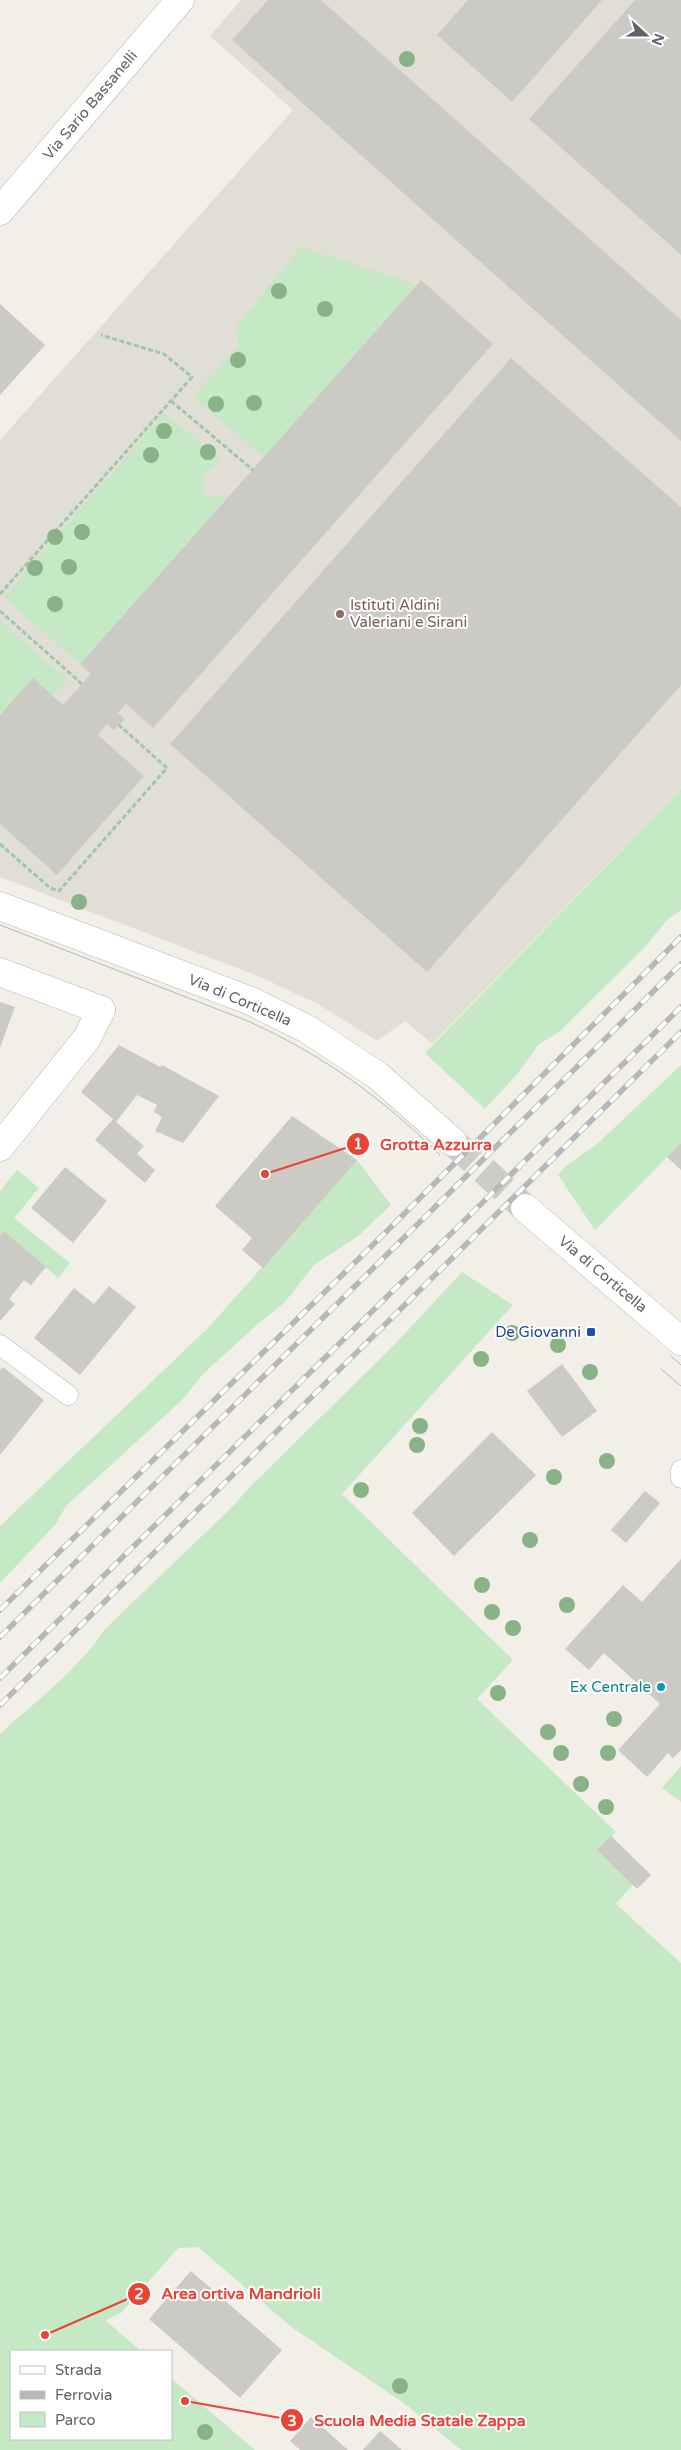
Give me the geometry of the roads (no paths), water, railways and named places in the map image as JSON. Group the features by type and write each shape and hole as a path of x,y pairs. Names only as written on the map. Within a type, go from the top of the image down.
{"main road":[{"name":"Via Sario Bassanelli","path":"0,211 180,0"},
{"name":"Via di Corticella","path":"0,906 242,998 307,1029 377,1075 453,1142"},
{"path":"0,972 101,1010 87,1038 0,1147"},
{"name":"Via di Corticella","path":"525,1208 681,1340"}],"lane":[{"path":"0,1345 68,1396"},
{"path":"681,1470 681,1478"}],"tunnel":[{"path":"453,1142 525,1208"}],"tram line":[{"path":"0,925 248,1021 276,1034 302,1048 350,1079 395,1114 440,1155"},
{"path":"671,1356 681,1365"},
{"path":"661,1369 681,1386"}],"railway":[{"path":"0,1610 385,1233 681,937"},
{"path":"0,1637 681,964"},
{"path":"0,1678 681,1007"},
{"path":"0,1705 681,1032"}],"place":[{"name":"Istituti Aldini Valeriani e Sirani","path":"340,614"},
{"name":"Grotta Azzurra","path":"265,1174"},
{"name":"De Giovanni","path":"591,1332"},
{"name":"Ex Centrale","path":"661,1687"},
{"name":"Area ortiva Mandrioli","path":"45,2335"},
{"name":"Scuola Media Statale Zappa","path":"185,2401"}]}
